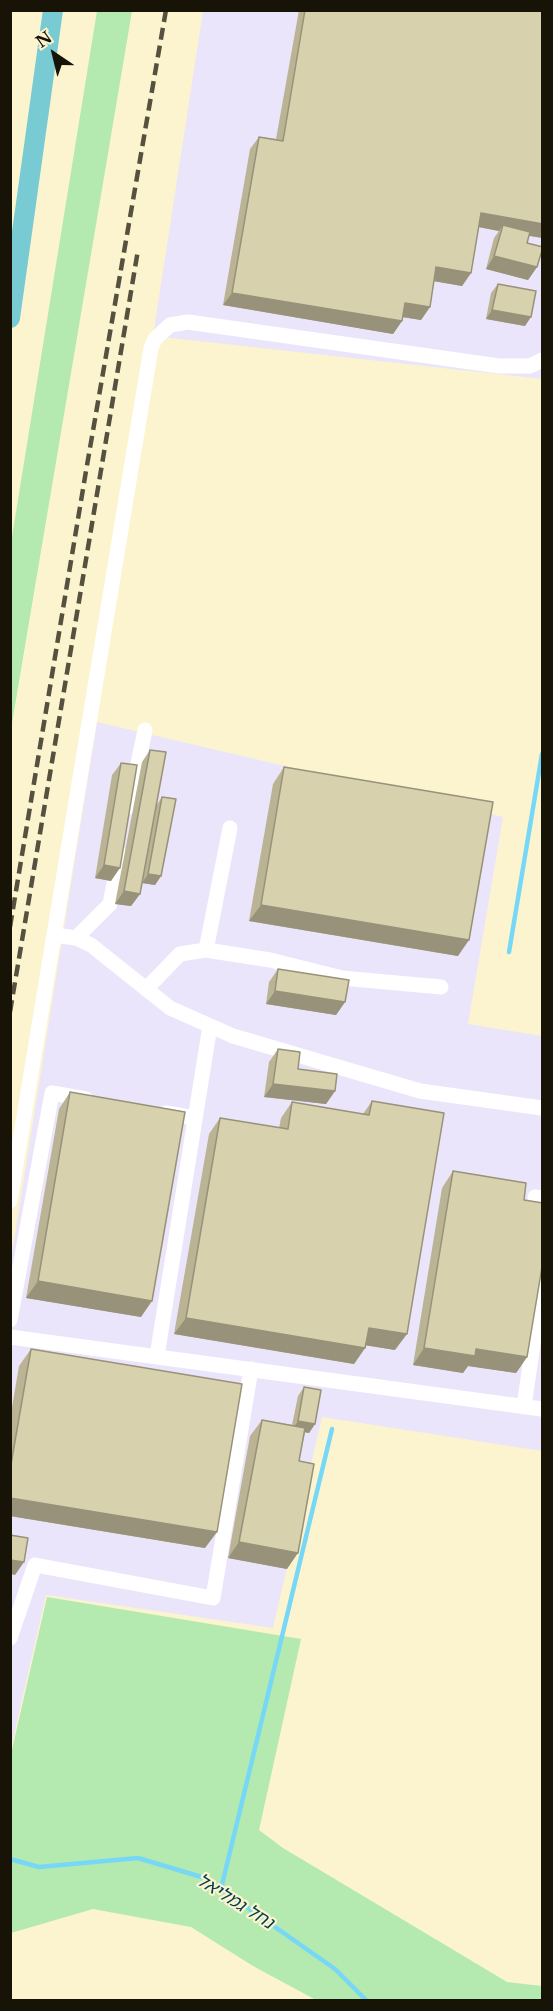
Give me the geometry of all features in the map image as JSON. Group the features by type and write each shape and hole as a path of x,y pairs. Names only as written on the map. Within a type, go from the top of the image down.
{"main road":[{"path":"10,318 53,10"}],"street":[{"path":"10,1201 151,348 162,331 170,325 188,322 499,366 530,366 543,360"},
{"path":"76,939 110,904 145,730"},
{"path":"206,950 230,828"},
{"path":"54,936 76,939 91,945 170,1008 233,1036 420,1091 543,1108"},
{"path":"146,989 180,954 206,950 270,960 342,978 441,987"},
{"path":"157,1356 210,1026"},
{"path":"10,1320 52,1093 96,1101"},
{"path":"151,1110 195,1118"},
{"path":"524,1407 543,1283"},
{"path":"10,1337 543,1409"},
{"path":"10,1638 35,1565 213,1598 251,1369"}],"shaded area":[{"path":"203,11 542,11 542,379 153,336"},
{"path":"97,722 503,817 468,1024 542,1036 542,1451 322,1417 273,1628 46,1595 11,1748 11,1259"}],"green space":[{"path":"97,11 132,11 11,729 11,543"},
{"path":"47,1597 301,1639 259,1830 283,1848 507,1982 542,1986 542,2000 316,2000 253,1966 191,1927 93,1909 11,1933 11,1754"}],"building":[{"path":"305,10 543,10 543,224 481,213 471,273 436,267 430,307 405,303 402,321 232,293 259,137 283,141"},
{"path":"503,225 530,232 527,243 543,247 537,267 494,256"},
{"path":"498,284 536,291 531,317 492,310"},
{"path":"150,750 166,752 140,894 124,891"},
{"path":"121,763 137,765 120,868 104,865"},
{"path":"284,767 493,802 469,940 261,905"},
{"path":"162,797 176,799 161,876 148,874"},
{"path":"278,969 349,980 345,1002 275,991"},
{"path":"278,1049 300,1052 298,1069 337,1074 335,1091 273,1084"},
{"path":"70,1092 185,1112 152,1301 38,1281"},
{"path":"372,1101 444,1113 407,1334 369,1328 365,1348 186,1318 220,1118 288,1129 292,1102 369,1115"},
{"path":"453,1171 526,1183 524,1200 543,1203 543,1261 527,1357 476,1349 475,1356 424,1348"},
{"path":"31,1349 242,1384 217,1532 10,1498 10,1470"},
{"path":"304,1387 321,1390 315,1424 298,1421"},
{"path":"262,1420 305,1428 299,1461 314,1464 298,1553 239,1542"},
{"path":"10,1535 28,1538 24,1562 10,1560"}],"waterway":[{"path":"509,952 542,754"},
{"path":"221,1889 332,1429"},
{"name":"נחל גמליאל","path":"10,1859 39,1867 138,1858 205,1878 335,1969 366,2000"}],"railway":[{"path":"10,927 166,10"},
{"path":"10,1012 138,250"}]}
